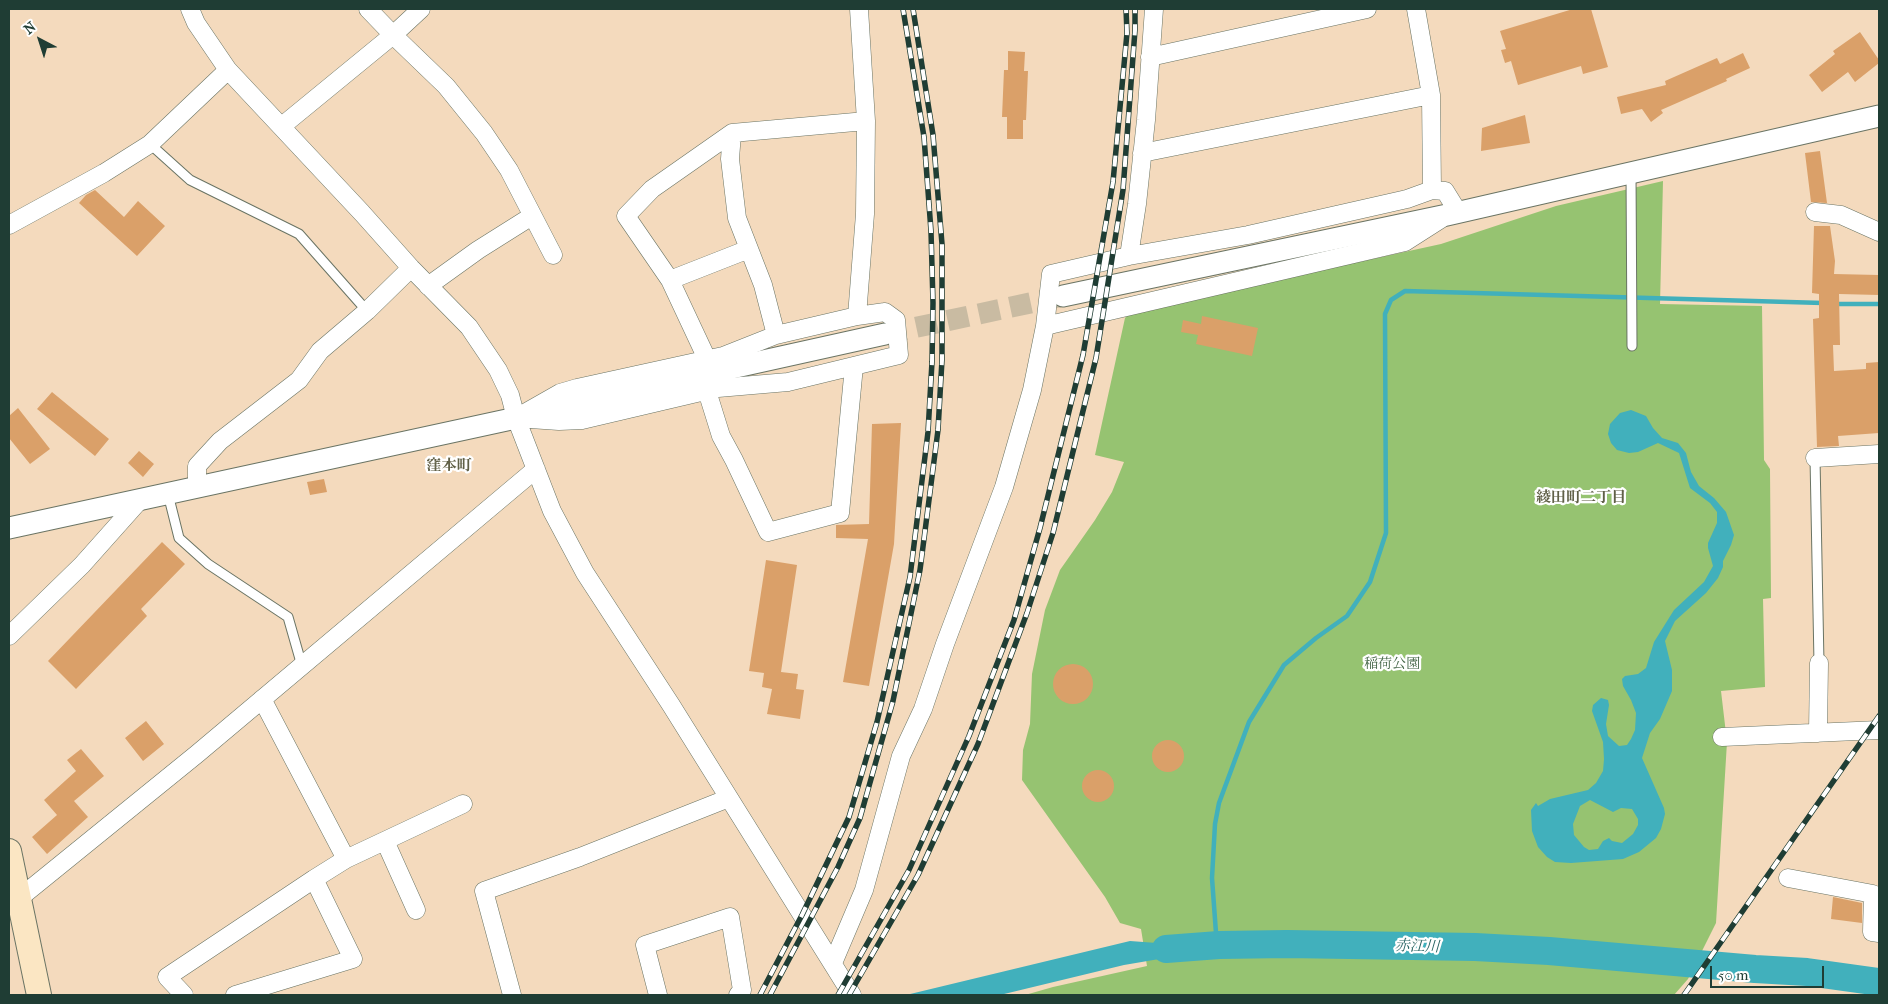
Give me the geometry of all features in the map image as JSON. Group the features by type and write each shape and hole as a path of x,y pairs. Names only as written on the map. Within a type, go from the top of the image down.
{"main road":[{"path":"9,851 14,902 39,995"}],"street":[{"path":"190,9 196,23 228,70 282,126 411,268 469,327 498,370 510,395 516,418 552,512 585,573 671,705 852,995"},
{"path":"368,9 446,86 484,133 509,170 553,255"},
{"path":"282,126 393,35 421,9"},
{"path":"857,316 865,214 866,121 858,9"},
{"path":"1129,256 1137,204 1154,9"},
{"path":"1150,57 1367,9"},
{"path":"1416,9 1431,95 1432,190"},
{"path":"9,225 104,173 150,144 228,70"},
{"path":"1142,153 1431,95"},
{"path":"1063,296 1453,213 1879,116"},
{"path":"707,359 670,280 626,216 652,189 732,133 866,121"},
{"path":"732,133 730,159 737,218 763,285 776,335"},
{"path":"833,963 864,890 901,756 923,709 945,644 1004,488 1032,390 1045,326 1051,274 1129,256 1248,235 1407,199 1432,190 1445,191 1453,213"},
{"path":"1815,212 1842,215 1879,232"},
{"path":"1045,326 1406,242 1453,213"},
{"path":"428,286 478,250 532,216"},
{"path":"670,280 749,249"},
{"path":"197,487 197,466 220,441 299,380 320,351 367,311 411,268"},
{"path":"885,312 896,320 899,355 788,382 707,391 582,420 516,418 560,394 634,374 723,356 776,335 857,316 885,312"},
{"path":"9,528 516,418 605,396 885,334"},
{"path":"707,391 721,436 768,532 840,513 854,366"},
{"path":"1815,458 1879,454"},
{"path":"14,902 302,666 536,469"},
{"path":"9,636 82,565 139,501"},
{"path":"1818,663 1818,733"},
{"path":"262,699 346,859"},
{"path":"1722,737 1879,730"},
{"path":"512,995 484,891 580,857 729,798"},
{"path":"184,995 167,977 346,859 462,804"},
{"path":"385,841 416,910"},
{"path":"1788,878 1873,894 1872,932 1879,933"},
{"path":"234,995 353,959 314,879"},
{"path":"658,995 645,945 730,917 742,990 738,995"}],"lane":[{"path":"150,144 190,180 299,234 367,311"},
{"path":"1631,172 1632,346"},
{"path":"1815,458 1818,663"},
{"path":"168,494 179,538 208,564 288,617 302,666"}],"green space":[{"name":"稲荷公園","path":"1663,181 1660,304 1762,306 1764,460 1770,469 1771,598 1763,599 1765,687 1721,691 1727,742 1716,923 1688,979 1674,995 1025,995 1147,966 1141,929 1120,923 1105,897 1022,780 1023,750 1030,724 1032,674 1045,610 1060,570 1112,492 1124,462 1095,455 1125,318 1130,312 1441,244 1556,206"}],"water":[{"path":"1631,410 1646,416 1662,438 1678,443 1686,453 1691,472 1699,486 1714,498 1726,512 1734,535 1718,578 1706,593 1675,621 1665,641 1672,670 1672,691 1660,719 1650,733 1642,758 1664,808 1665,814 1661,829 1656,838 1639,852 1623,859 1571,863 1555,862 1547,857 1538,847 1532,831 1531,810 1536,803 1538,806 1550,799 1588,790 1596,783 1603,771 1604,759 1603,742 1592,711 1593,705 1601,698 1608,700 1609,705 1606,724 1608,736 1619,746 1627,745 1635,730 1636,713 1623,686 1622,679 1625,676 1638,674 1646,668 1654,642 1674,610 1704,582 1713,566 1708,543 1717,523 1717,512 1710,503 1690,488 1679,453 1658,443 1638,452 1629,453 1617,450 1611,443 1608,434 1610,424 1620,413","holes":["1590,800 1613,812 1621,808 1632,809 1638,819 1638,825 1633,834 1622,843 1612,841 1609,838 1603,841 1598,849 1589,850 1584,847 1574,835 1573,824 1580,806"]},
{"path":"1130,941 1224,948 1124,965 1000,995 906,995"}],"building":[{"path":"1573,9 1591,9 1608,67 1583,74 1581,66 1518,85 1511,61 1505,63 1501,50 1506,49 1500,31"},
{"path":"1860,32 1879,60 1879,63 1855,82 1848,72 1822,92 1809,75 1835,54 1833,51"},
{"path":"1008,51 1025,52 1024,71 1028,71 1026,120 1023,120 1023,139 1007,139 1007,117 1002,117 1004,70 1008,70"},
{"path":"1743,53 1750,68 1726,79 1727,81 1661,110 1663,113 1651,122 1642,109 1621,114 1617,97 1666,85 1665,81 1717,58 1720,64"},
{"path":"1525,115 1530,143 1481,151 1482,128"},
{"path":"1820,151 1827,203 1811,202 1805,153"},
{"path":"95,190 124,217 138,201 165,226 137,256 79,203 86,195"},
{"path":"1814,226 1830,226 1835,261 1834,274 1879,275 1879,295 1839,294 1840,345 1833,345 1834,371 1866,369 1866,363 1879,362 1879,433 1838,436 1839,446 1817,447 1813,319 1819,318 1819,294 1812,293"},
{"path":"1202,316 1258,328 1252,356 1196,344 1198,335 1181,332 1183,320 1201,324"},
{"path":"52,392 109,439 95,456 37,409"},
{"path":"18,408 50,449 30,464 9,438 9,416"},
{"path":"901,423 894,544 869,686 843,682 868,539 836,538 836,525 869,524 872,424"},
{"path":"139,451 154,464 143,477 128,463"},
{"path":"324,479 327,492 310,495 307,482"},
{"path":"162,542 185,564 141,609 147,616 76,689 48,661"},
{"path":"766,560 797,565 781,672 798,674 796,689 804,690 800,719 767,714 772,689 762,687 764,673 749,671"},
{"path":"1069,664 1077,664 1084,667 1090,673 1093,684 1090,695 1084,701 1077,704 1069,704 1062,701 1056,695 1053,688 1053,680 1056,673 1062,667"},
{"path":"146,721 164,744 143,761 125,738"},
{"path":"1168,740 1174,741 1179,745 1183,750 1183,762 1179,767 1174,771 1168,772 1162,771 1157,767 1153,762 1152,756 1153,750 1157,745 1162,741"},
{"path":"81,749 104,776 74,801 88,817 47,854 32,837 57,815 44,800 76,771 67,760"},
{"path":"1098,770 1104,771 1109,775 1113,780 1113,792 1109,797 1104,801 1098,802 1092,801 1087,797 1083,792 1082,786 1083,780 1087,775 1092,771"},
{"path":"1833,897 1862,903 1862,923 1831,919"}],"waterway":[{"path":"1219,945 1216,933 1212,878 1215,824 1219,803 1249,722 1284,665 1316,638 1347,616 1370,582 1386,533 1385,314 1391,300 1405,291 1823,303"},
{"path":"1833,304 1879,304"},
{"name":"赤江川","path":"1166,949 1219,945 1287,944 1475,947 1549,951 1807,972 1879,982"}],"tunnel":[{"path":"885,334 1063,296"}],"railway":[{"path":"760,995 802,915 849,817 877,722 910,577 928,432 933,303 931,231 924,137 903,9"},
{"path":"770,995 838,867 860,818 893,701 920,570 938,430 942,360 942,244 933,135 913,9"},
{"path":"838,995 909,870 969,736 1014,620 1040,528 1083,355 1113,182 1127,33 1126,9"},
{"path":"849,995 918,875 978,744 1027,613 1053,533 1096,358 1123,190 1135,9"},
{"path":"1684,995 1879,716"}],"district":[{"name":"窪本町","path":"449,466"},
{"name":"綾田町二丁目","path":"1581,498"}]}
